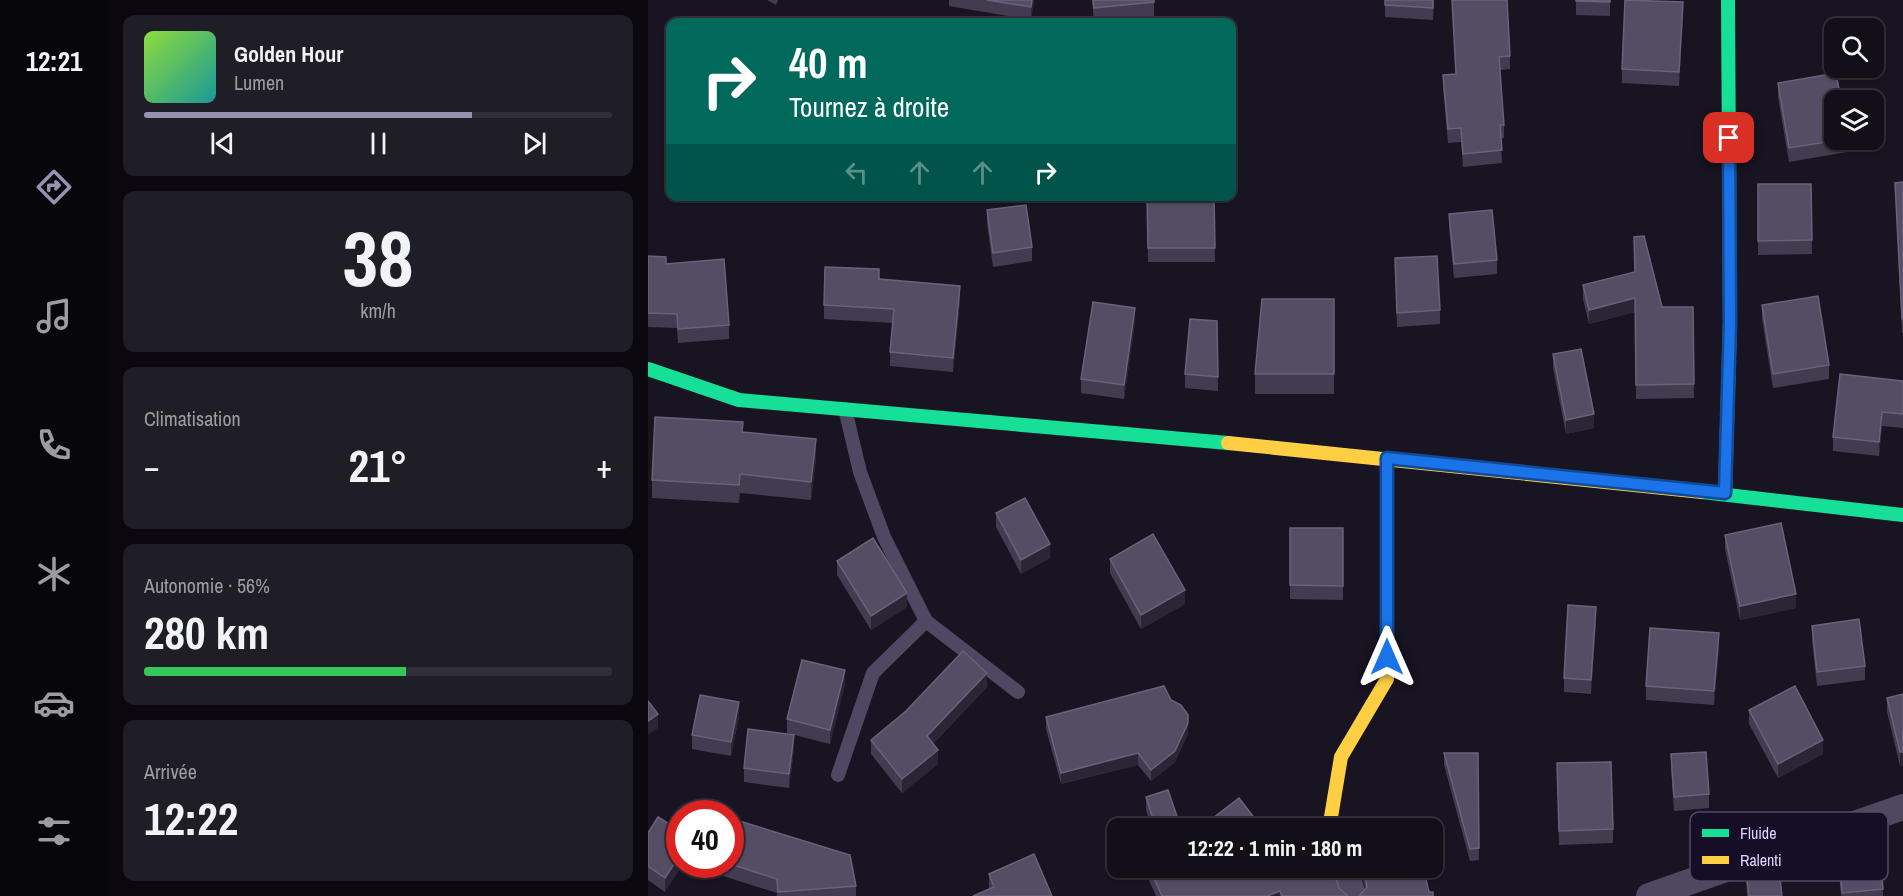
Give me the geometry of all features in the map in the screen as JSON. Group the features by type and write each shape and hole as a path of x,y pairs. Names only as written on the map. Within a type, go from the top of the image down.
{"street":[{"path":"1725,493 1730,322 1728,0"},
{"path":"648,369 739,400 1387,458 1725,493 1903,515"},
{"path":"1331,818 1341,757 1387,679 1387,458"},
{"path":"1888,812 1903,807"},
{"path":"1348,878 1353,896"},
{"path":"1649,896 1692,881"}],"lane":[{"path":"845,409 860,472 884,537 926,621 1018,692"},
{"path":"837,776 873,673 926,621"}],"building":[{"path":"987,0 1032,0 1031,7"},
{"path":"1093,0 1154,0 1154,2 1094,8"},
{"path":"1385,0 1433,0 1433,8 1385,5"},
{"path":"1452,0 1507,0 1510,56 1499,57 1504,125 1500,125 1502,150 1463,154 1461,128 1448,129 1443,75 1456,74"},
{"path":"1610,0 1610,2 1576,1"},
{"path":"1625,0 1683,2 1679,72 1622,69"},
{"path":"1824,75 1824,78 1837,78 1839,90 1824,90 1824,142 1789,148 1778,83"},
{"path":"1903,182 1903,319 1902,319 1895,183"},
{"path":"1758,184 1811,184 1812,240 1758,241"},
{"path":"1147,201 1214,201 1215,248 1148,248"},
{"path":"1026,205 1032,247 993,253 987,210"},
{"path":"1492,210 1497,260 1454,264 1449,214"},
{"path":"1644,236 1662,307 1693,307 1694,384 1636,385 1635,298 1589,310 1583,285 1635,272 1634,237"},
{"path":"648,256 666,257 666,264 724,259 729,325 678,329 677,314 648,313"},
{"path":"1437,256 1440,310 1397,313 1395,258"},
{"path":"825,267 879,269 879,279 960,286 953,358 890,352 894,309 824,305"},
{"path":"1818,296 1829,365 1773,374 1762,305"},
{"path":"1262,299 1334,299 1334,374 1255,374"},
{"path":"1093,302 1135,308 1124,385 1081,379"},
{"path":"1190,319 1217,321 1218,377 1185,374"},
{"path":"1581,349 1594,414 1566,420 1553,354"},
{"path":"1840,374 1903,381 1903,414 1882,412 1879,442 1833,437"},
{"path":"655,417 743,422 742,432 816,439 811,482 740,474 739,485 652,480"},
{"path":"1025,498 1050,544 1021,560 996,513"},
{"path":"1781,523 1796,594 1740,606 1725,535"},
{"path":"1290,528 1343,528 1343,586 1290,585"},
{"path":"1153,534 1185,590 1141,615 1110,559"},
{"path":"873,538 907,593 871,616 837,561"},
{"path":"1568,605 1596,607 1591,680 1564,678"},
{"path":"1859,619 1865,666 1817,672 1812,626"},
{"path":"1650,628 1719,633 1714,691 1646,686"},
{"path":"963,651 987,673 927,736 938,750 902,779 871,740 906,711"},
{"path":"802,660 845,670 830,730 787,719"},
{"path":"1164,686 1171,700 1181,705 1188,715 1188,723 1175,751 1151,770 1138,753 1061,773 1046,717"},
{"path":"1795,686 1823,740 1778,764 1749,710"},
{"path":"1903,694 1903,752 1900,752 1887,698"},
{"path":"700,695 739,702 731,742 692,735"},
{"path":"648,701 658,714 648,721"},
{"path":"748,729 794,735 789,774 744,768"},
{"path":"1706,752 1709,794 1674,797 1671,754"},
{"path":"1444,753 1478,753 1479,848 1470,849"},
{"path":"1611,762 1613,829 1559,831 1557,763"},
{"path":"1168,790 1178,818 1153,818 1146,797"},
{"path":"1239,798 1254,818 1213,818"},
{"path":"658,817 666,822 665,878 648,866 648,833"},
{"path":"744,822 850,855 856,886 778,892 777,879 744,868"},
{"path":"1034,854 1052,896 973,896 994,887 989,874"},
{"path":"1154,878 1336,878 1339,888 1348,896 1282,896 1280,891 1267,896 1162,896"},
{"path":"1366,878 1426,878 1429,892 1433,892 1433,896 1359,896 1367,887"},
{"path":"1747,881 1780,881 1782,896 1749,896"},
{"path":"1841,881 1882,881 1883,889 1842,893"}],"traffic: fast":[{"path":"1728,0 1729,167"},
{"path":"648,369 739,400 1228,443"},
{"path":"1702,492 1903,515"}],"traffic: slow":[{"path":"1725,493 1730,322 1729,167"},
{"path":"1228,443 1702,492"},
{"path":"1331,818 1341,757 1387,679 1387,458"}],"route":[{"path":"1387,657 1387,458 1725,493 1730,322 1729,138"}]}
